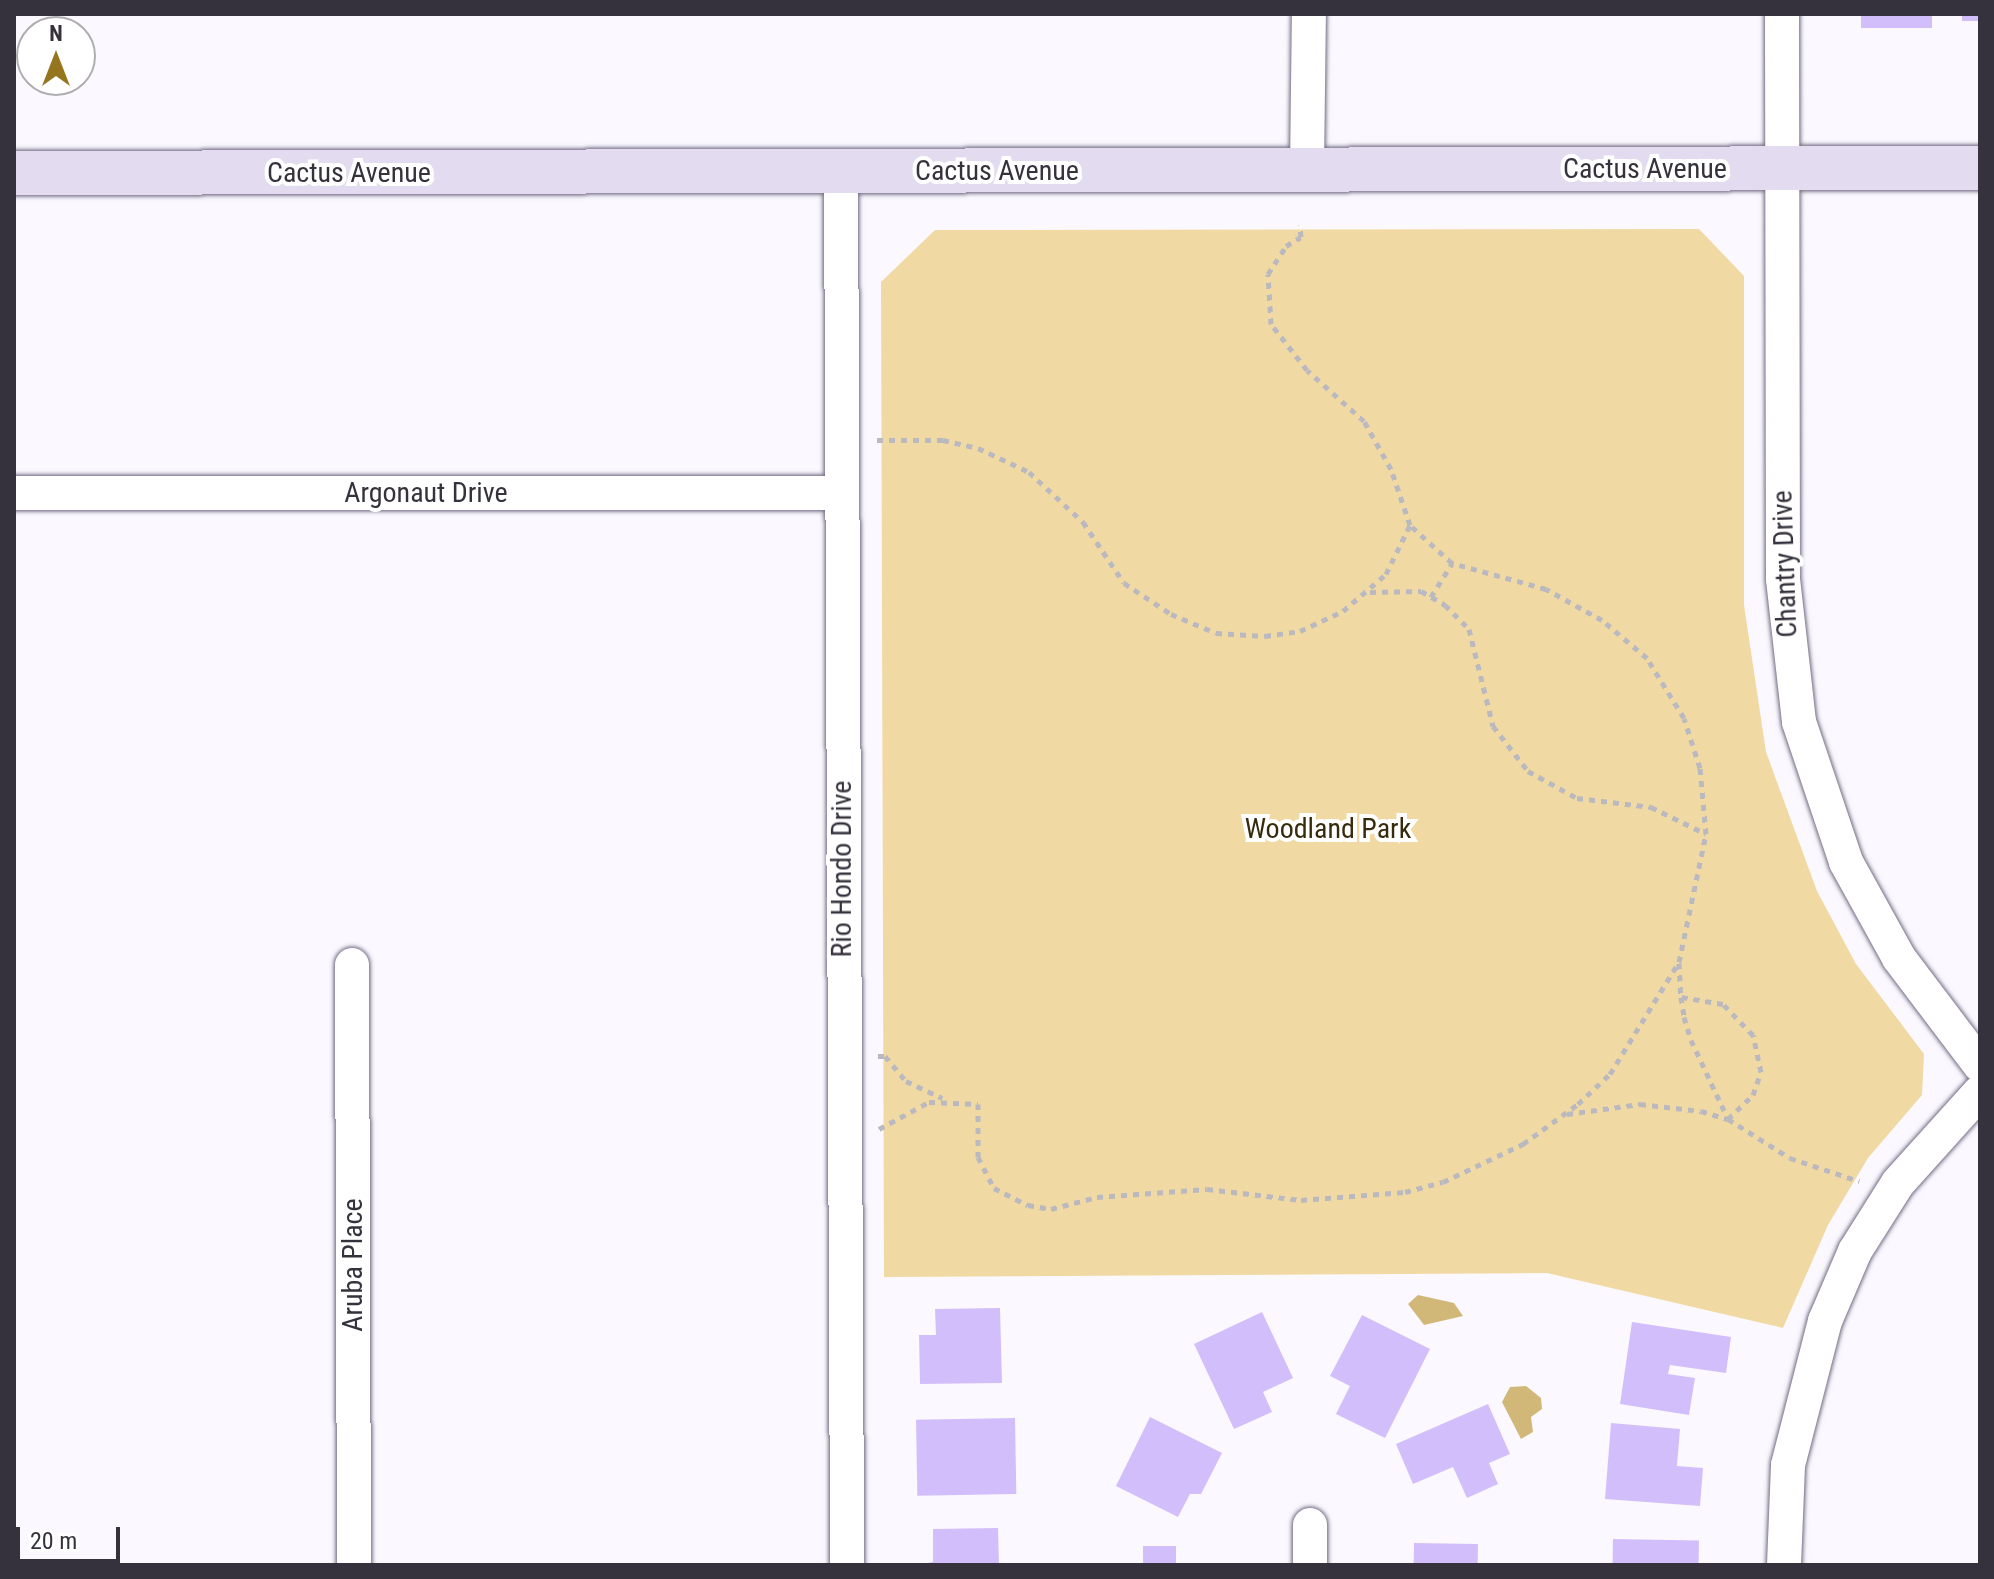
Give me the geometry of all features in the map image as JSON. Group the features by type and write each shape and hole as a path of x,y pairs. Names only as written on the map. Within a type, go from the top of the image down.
{"main road":[{"name":"Cactus Avenue","path":"14,173 1980,168"}],"street":[{"path":"1307,169 1309,14"},
{"name":"Chantry Drive","path":"1782,14 1783,579 1799,722 1846,862 1899,958 1980,1065"},
{"name":"Rio Hondo Drive","path":"841,172 839,493 847,1565"},
{"name":"Argonaut Drive","path":"14,493 839,493"},
{"name":"Aruba Place","path":"352,965 354,1565"},
{"path":"1784,1565 1788,1465 1825,1321 1855,1251 1898,1183 1980,1092"},
{"path":"1310,1525 1310,1565"}],"path":[{"path":"1300,225 1301,237 1286,246 1268,274 1271,324 1307,370 1364,421 1391,469 1410,525 1452,563 1576,602 1647,658 1684,718 1700,768 1706,834 1679,962 1681,997 1702,1071 1728,1119"},
{"path":"877,440 943,440 978,448 1029,472 1083,522 1124,583 1171,614 1216,633 1265,636 1300,631 1343,611 1386,574 1410,525"},
{"path":"1431,597 1452,563"},
{"path":"1368,592 1396,589 1431,597 1469,629 1493,726 1528,771 1577,798 1651,807 1706,834"},
{"path":"878,1056 885,1056 906,1081 943,1099 978,1104 978,1157 994,1188 1051,1209 1097,1197 1207,1189 1301,1200 1405,1192 1499,1156 1564,1115 1610,1074 1679,962"},
{"path":"1681,997 1723,1004 1753,1035 1761,1072 1753,1095 1728,1119"},
{"path":"878,1129 943,1099"},
{"path":"1564,1115 1668,1104 1728,1119 1790,1158 1859,1181"}],"green space":[{"name":"Woodland Park","path":"1699,229 1744,276 1744,605 1766,752 1817,891 1856,964 1924,1054 1922,1095 1868,1158 1828,1225 1783,1328 1547,1273 884,1277 881,282 935,230"}],"shaded area":[{"path":"1418,1295 1454,1303 1463,1316 1424,1325 1408,1304"},
{"path":"1526,1386 1541,1398 1542,1409 1531,1417 1533,1432 1521,1439 1502,1402 1510,1387"}],"building":[{"path":"1861,14 1932,14 1932,28 1861,28"},
{"path":"1962,14 1980,14 1980,21 1962,21"},
{"path":"1000,1308 1002,1383 920,1384 919,1335 936,1335 935,1309"},
{"path":"1262,1312 1293,1378 1263,1392 1272,1412 1234,1429 1194,1344"},
{"path":"1362,1315 1430,1349 1385,1438 1336,1414 1350,1386 1330,1376"},
{"path":"1632,1322 1731,1337 1726,1373 1670,1365 1668,1374 1695,1378 1689,1415 1620,1404"},
{"path":"1488,1404 1510,1454 1489,1463 1498,1484 1467,1498 1453,1467 1413,1484 1396,1444"},
{"path":"1150,1417 1222,1453 1201,1494 1190,1494 1178,1517 1116,1486"},
{"path":"1015,1418 1016,1494 917,1496 916,1420"},
{"path":"1611,1423 1680,1429 1677,1466 1703,1468 1700,1506 1605,1499"},
{"path":"998,1528 999,1565 917,1565 933,1562 933,1529"},
{"path":"1613,1539 1699,1541 1699,1565 1613,1565"},
{"path":"1414,1543 1478,1544 1478,1565 1414,1565"},
{"path":"1143,1546 1176,1546 1176,1565 1143,1565"}]}
